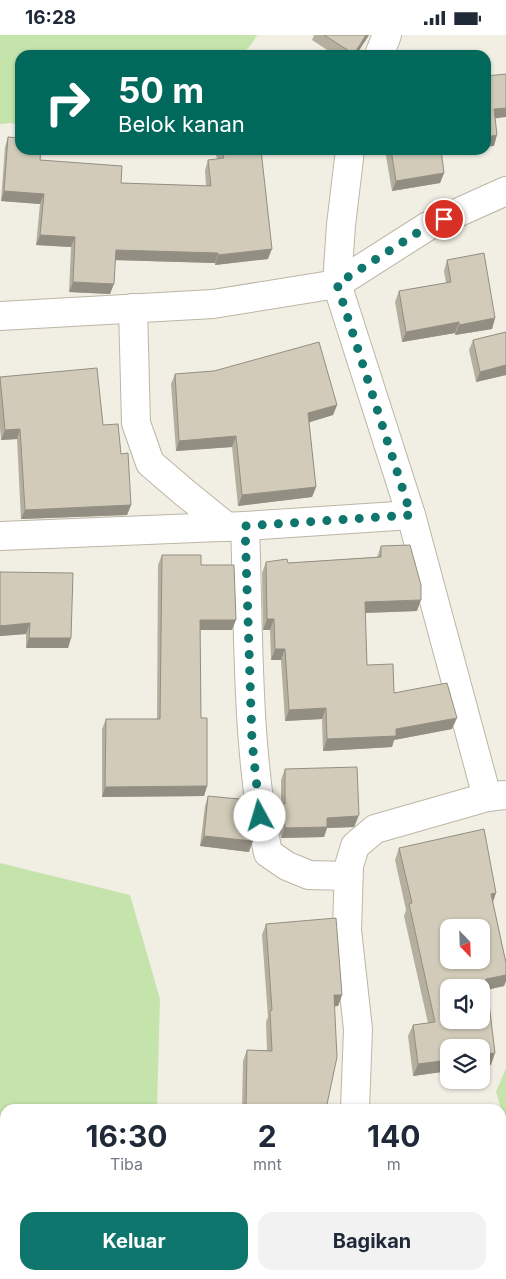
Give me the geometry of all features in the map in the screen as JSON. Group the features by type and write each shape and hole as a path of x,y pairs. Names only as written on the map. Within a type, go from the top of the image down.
{"street":[{"path":"381,50 387,35"},
{"path":"349,155 340,225 337,284 411,515 497,796 375,829 355,846 349,866 346,930 358,1029 355,1104"},
{"path":"0,316 213,304 337,284 428,226 506,191"},
{"path":"133,309 136,423 150,463 185,493 236,527"},
{"path":"0,536 236,527 411,515"},
{"path":"236,527 252,741 260,816 268,853 287,867 309,875 348,876"}],"green space":[{"path":"0,35 257,35 252,44 245,50 15,50 15,124 0,124"},
{"path":"0,863 130,895 160,999 157,1104 0,1104"},
{"path":"506,1068 506,1104 500,1104 496,1092"}],"building":[{"path":"324,35 366,35 357,50 348,50"},
{"path":"506,74 506,108 494,109 497,135 491,136 491,76"},
{"path":"8,137 15,138 15,155 40,155 40,160 122,166 121,183 211,186 208,160 224,158 223,155 262,155 272,249 218,255 218,253 116,250 114,284 73,282 75,237 40,235 44,194 4,191"},
{"path":"392,155 442,155 444,173 396,181"},
{"path":"484,253 495,318 459,325 459,322 406,332 399,291 451,282 447,260"},
{"path":"506,332 506,365 480,372 473,340"},
{"path":"319,342 337,405 308,413 316,487 242,495 236,436 179,441 175,374 214,371"},
{"path":"97,368 103,425 118,424 121,454 128,453 131,505 25,510 20,429 5,430 0,377"},
{"path":"410,545 421,585 421,600 365,602 367,665 393,664 394,693 447,683 457,718 396,729 396,736 327,739 326,708 289,710 285,649 275,649 274,619 267,619 266,562 287,559 288,563 381,557 381,546"},
{"path":"162,555 201,555 201,565 234,565 236,620 200,620 201,718 207,718 207,786 105,787 106,719 160,719"},
{"path":"0,572 73,573 71,638 29,638 30,623 0,626"},
{"path":"357,767 358,816 327,818 327,827 285,828 281,803 285,804 285,769"},
{"path":"208,796 249,800 254,832 253,841 204,836"},
{"path":"484,829 496,893 491,894 506,963 506,975 486,979 440,979 440,1029 490,1029 490,1012 495,1053 490,1054 490,1039 440,1039 440,1061 418,1064 413,1025 435,1022 409,904 412,903 399,848"},
{"path":"336,918 342,995 334,995 337,1057 327,1104 246,1104 247,1050 272,1051 270,1011 272,1010 266,924"}],"route":[{"path":"260,816 252,741 245,526 411,515 337,284 428,226 444,219"}]}
